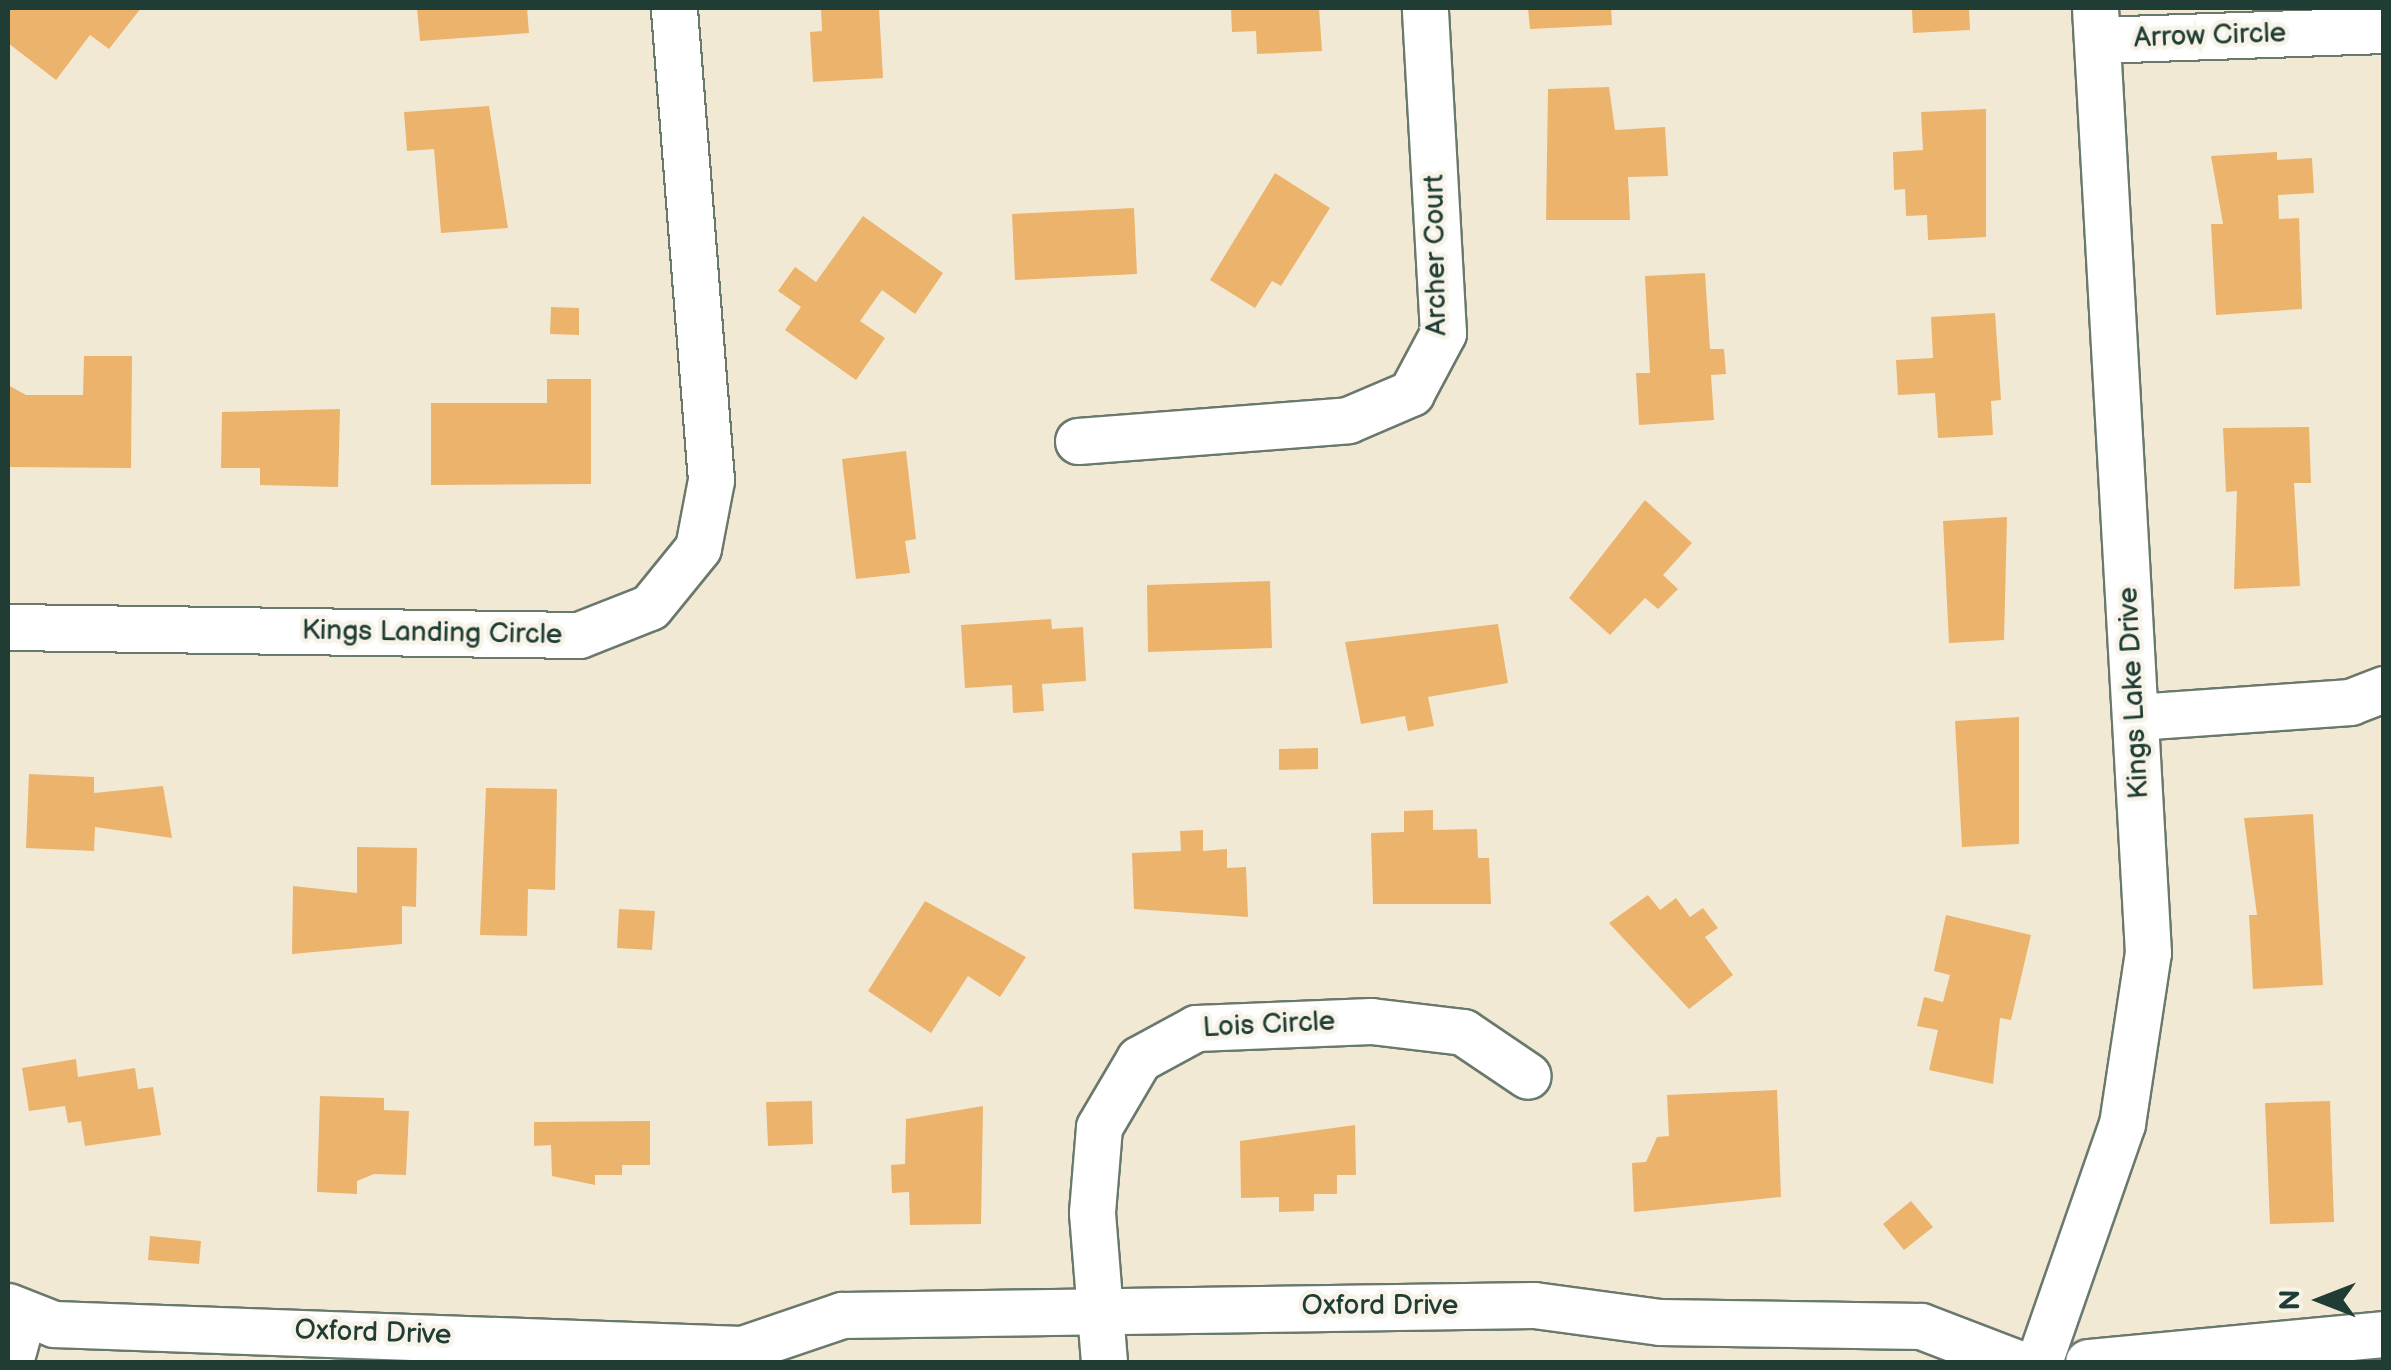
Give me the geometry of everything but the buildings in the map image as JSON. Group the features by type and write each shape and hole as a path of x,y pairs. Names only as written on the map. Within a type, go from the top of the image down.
{"street":[{"name":"Kings Landing Circle","path":"8,627 580,636 650,607 698,548 711,480 674,8"},
{"name":"Archer Court","path":"1078,441 1348,420 1412,393 1443,333 1424,8"},
{"name":"Arrow Circle","path":"2096,24 2384,30"},
{"name":"Kings Lake Drive","path":"2040,1362 2093,1224 2142,1030 2148,953 2096,24"},
{"path":"2136,717 2350,702 2384,689"},
{"name":"Lois Circle","path":"1104,1362 1092,1212 1100,1127 1116,1087 1175,1034 1371,1021 1463,1032 1528,1076"},
{"name":"Oxford Drive","path":"16,1311 54,1324 755,1356 842,1315 1100,1307 1534,1304 1660,1322 1921,1326 2015,1362"},
{"path":"10,1362 16,1311"},
{"path":"2088,1362 2384,1334"}]}
